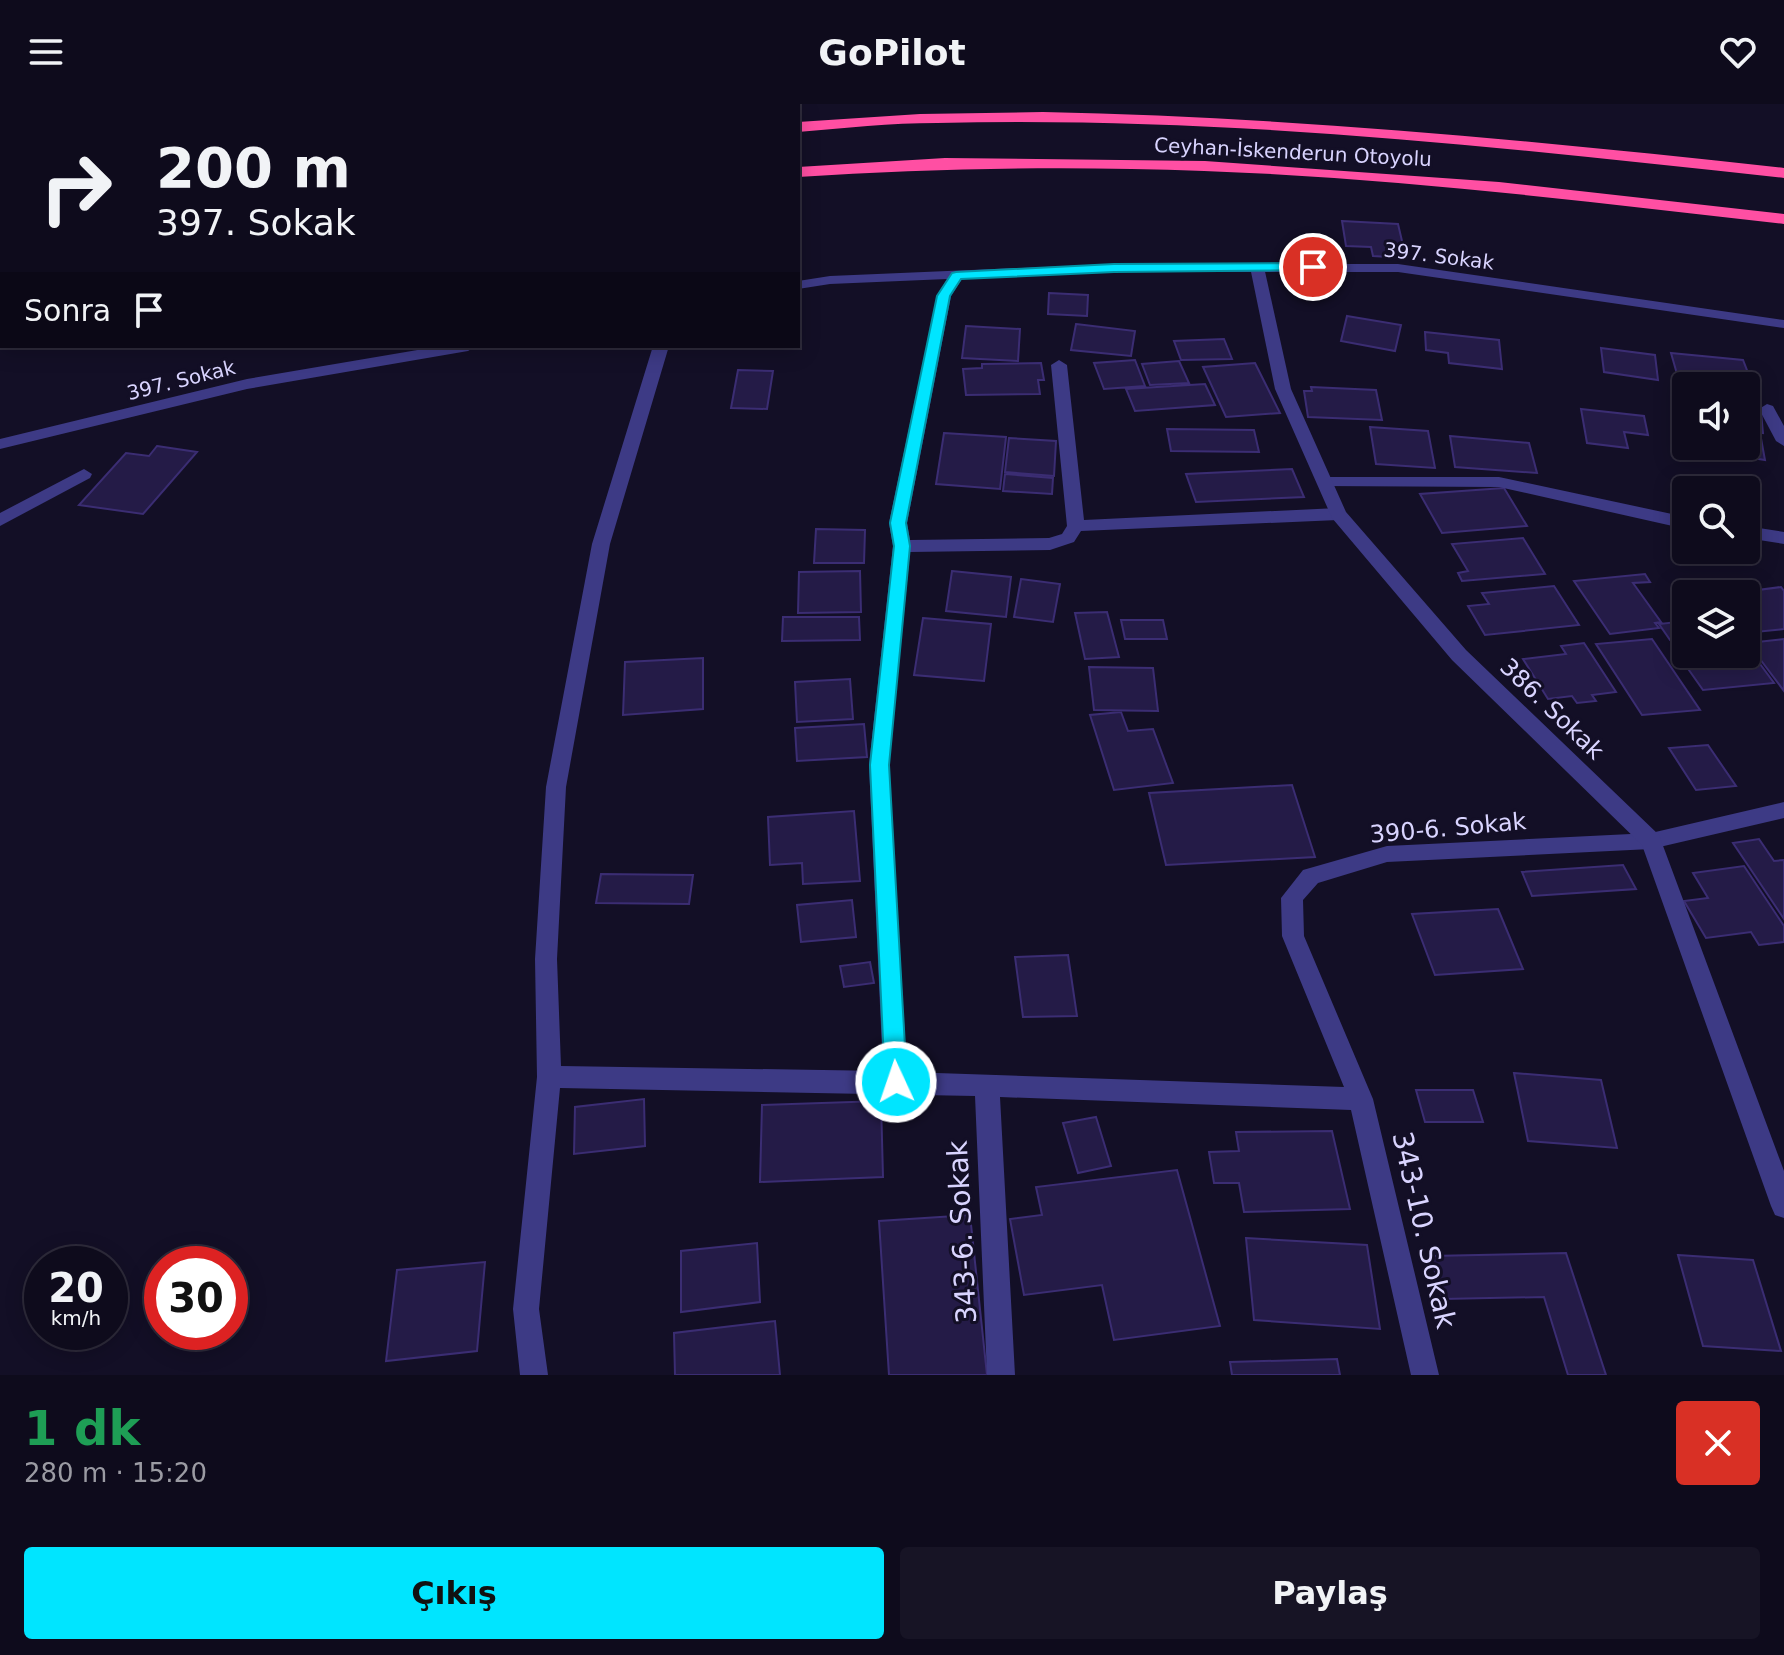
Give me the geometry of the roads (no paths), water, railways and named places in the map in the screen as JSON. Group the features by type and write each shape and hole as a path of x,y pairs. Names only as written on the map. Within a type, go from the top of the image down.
{"highway":[{"name":"Ceyhan-İskenderun Otoyolu","path":"800,127 937,118 1200,121 1492,141 1784,173"},
{"name":"Ceyhan-İskenderun Otoyolu","path":"800,172 945,163 1205,166 1499,187 1784,219"}],"street":[{"name":"386. Sokak","path":"1257,267 1283,389 1338,514 1459,655 1651,841 1784,1206"},
{"name":"397. Sokak","path":"800,285 830,280 1114,268 1398,268 1784,324"},
{"path":"896,1082 879,765 902,546 898,523 944,296 956,276"},
{"name":"397. Sokak","path":"0,444 247,384 456,348"},
{"path":"534,1375 526,1309 549,1077 546,959 556,787 601,544 660,348"},
{"path":"902,546 1050,544 1068,538 1076,526 1059,365"},
{"path":"1767,409 1784,441"},
{"path":"0,520 84,474"},
{"path":"1326,482 1499,482 1672,520"},
{"path":"1076,526 1338,514"},
{"path":"1760,534 1784,538"},
{"name":"390-6. Sokak","path":"1361,1099 1293,936 1292,898 1311,876 1387,854 1651,841 1784,810"},
{"path":"549,1077 896,1082 1361,1099"},
{"name":"343-6. Sokak","path":"987,1086 1001,1375"},
{"name":"343-10. Sokak","path":"1361,1099 1425,1375"}]}
